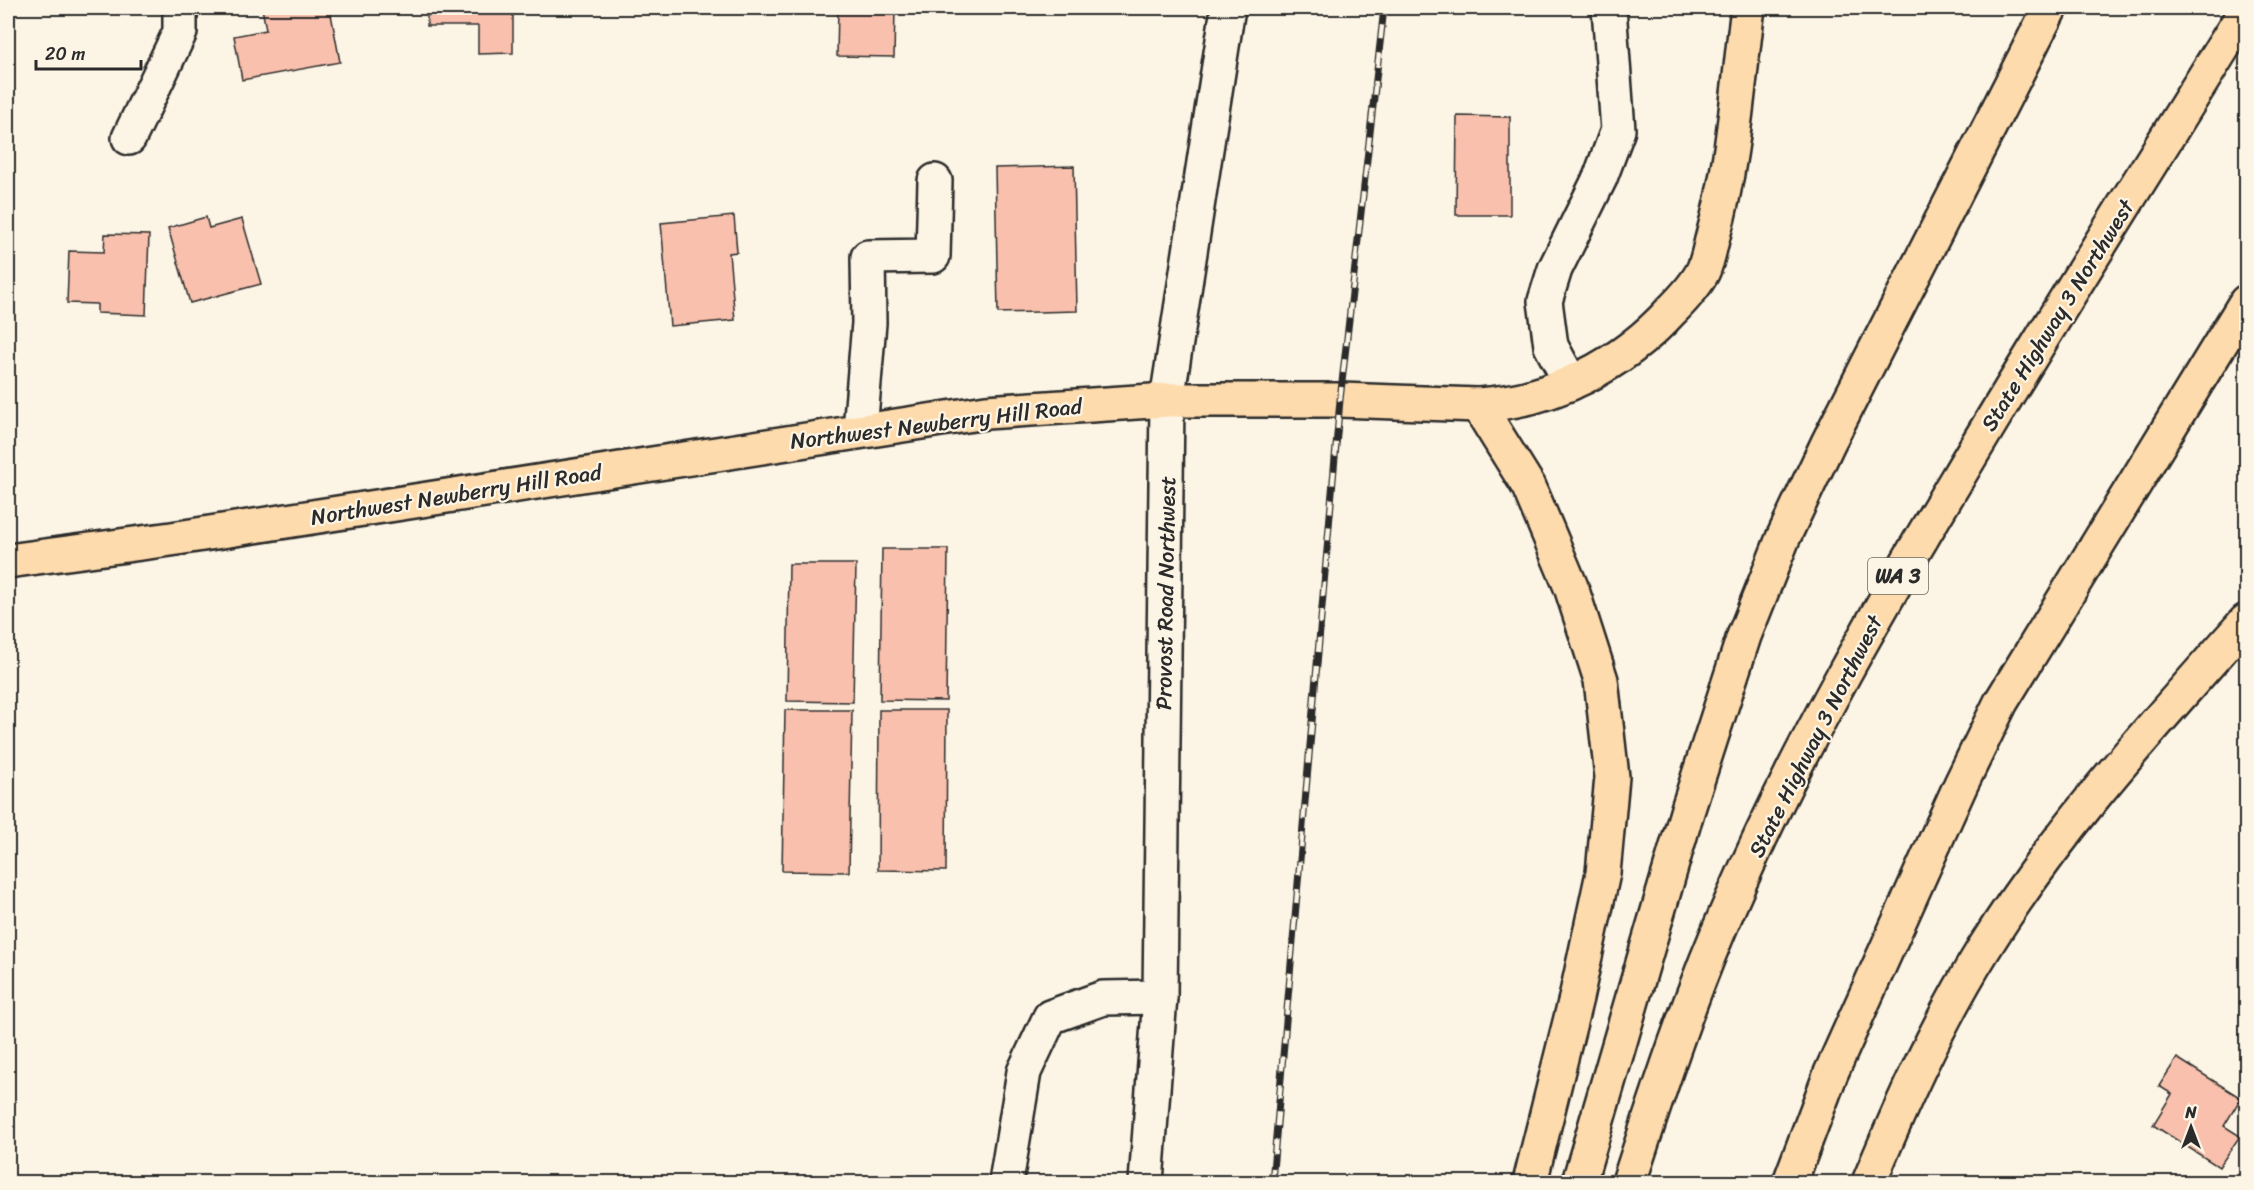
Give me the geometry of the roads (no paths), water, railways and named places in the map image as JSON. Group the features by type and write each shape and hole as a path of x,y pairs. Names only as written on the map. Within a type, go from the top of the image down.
{"main road":[{"name":"Northwest Newberry Hill Road","path":"8,561 171,539 860,430 996,411 1167,400 1328,399 1478,405 1511,401 1570,383 1609,365 1646,336 1685,296 1703,271 1724,198 1748,8"},
{"path":"1579,1182 1687,812 1744,636 1783,538 1828,443 2050,8"},
{"name":"State Highway 3 Northwest","path":"1629,1182 1692,999 1728,910 1806,747 1886,597 2024,365 2247,10"},
{"path":"1790,1182 1831,1073 1961,784 2001,702 2247,302"},
{"path":"1478,405 1529,487 1571,587 1602,680 1612,777 1603,873 1576,998 1530,1182"},
{"path":"1869,1182 1937,1032 1983,950 2097,790 2247,621"}],"street":[{"path":"129,138 180,32 180,8"},
{"name":"Provost Road Northwest","path":"1146,1182 1161,998 1167,400 1228,8"},
{"path":"1570,383 1551,346 1545,301 1555,269 1600,178 1618,130 1609,8"},
{"path":"860,430 869,323 868,257 933,256 935,181"},
{"path":"1006,1182 1024,1072 1050,1017 1103,998 1161,998"}],"railway":[{"path":"1272,1182 1340,400 1384,8"}]}
